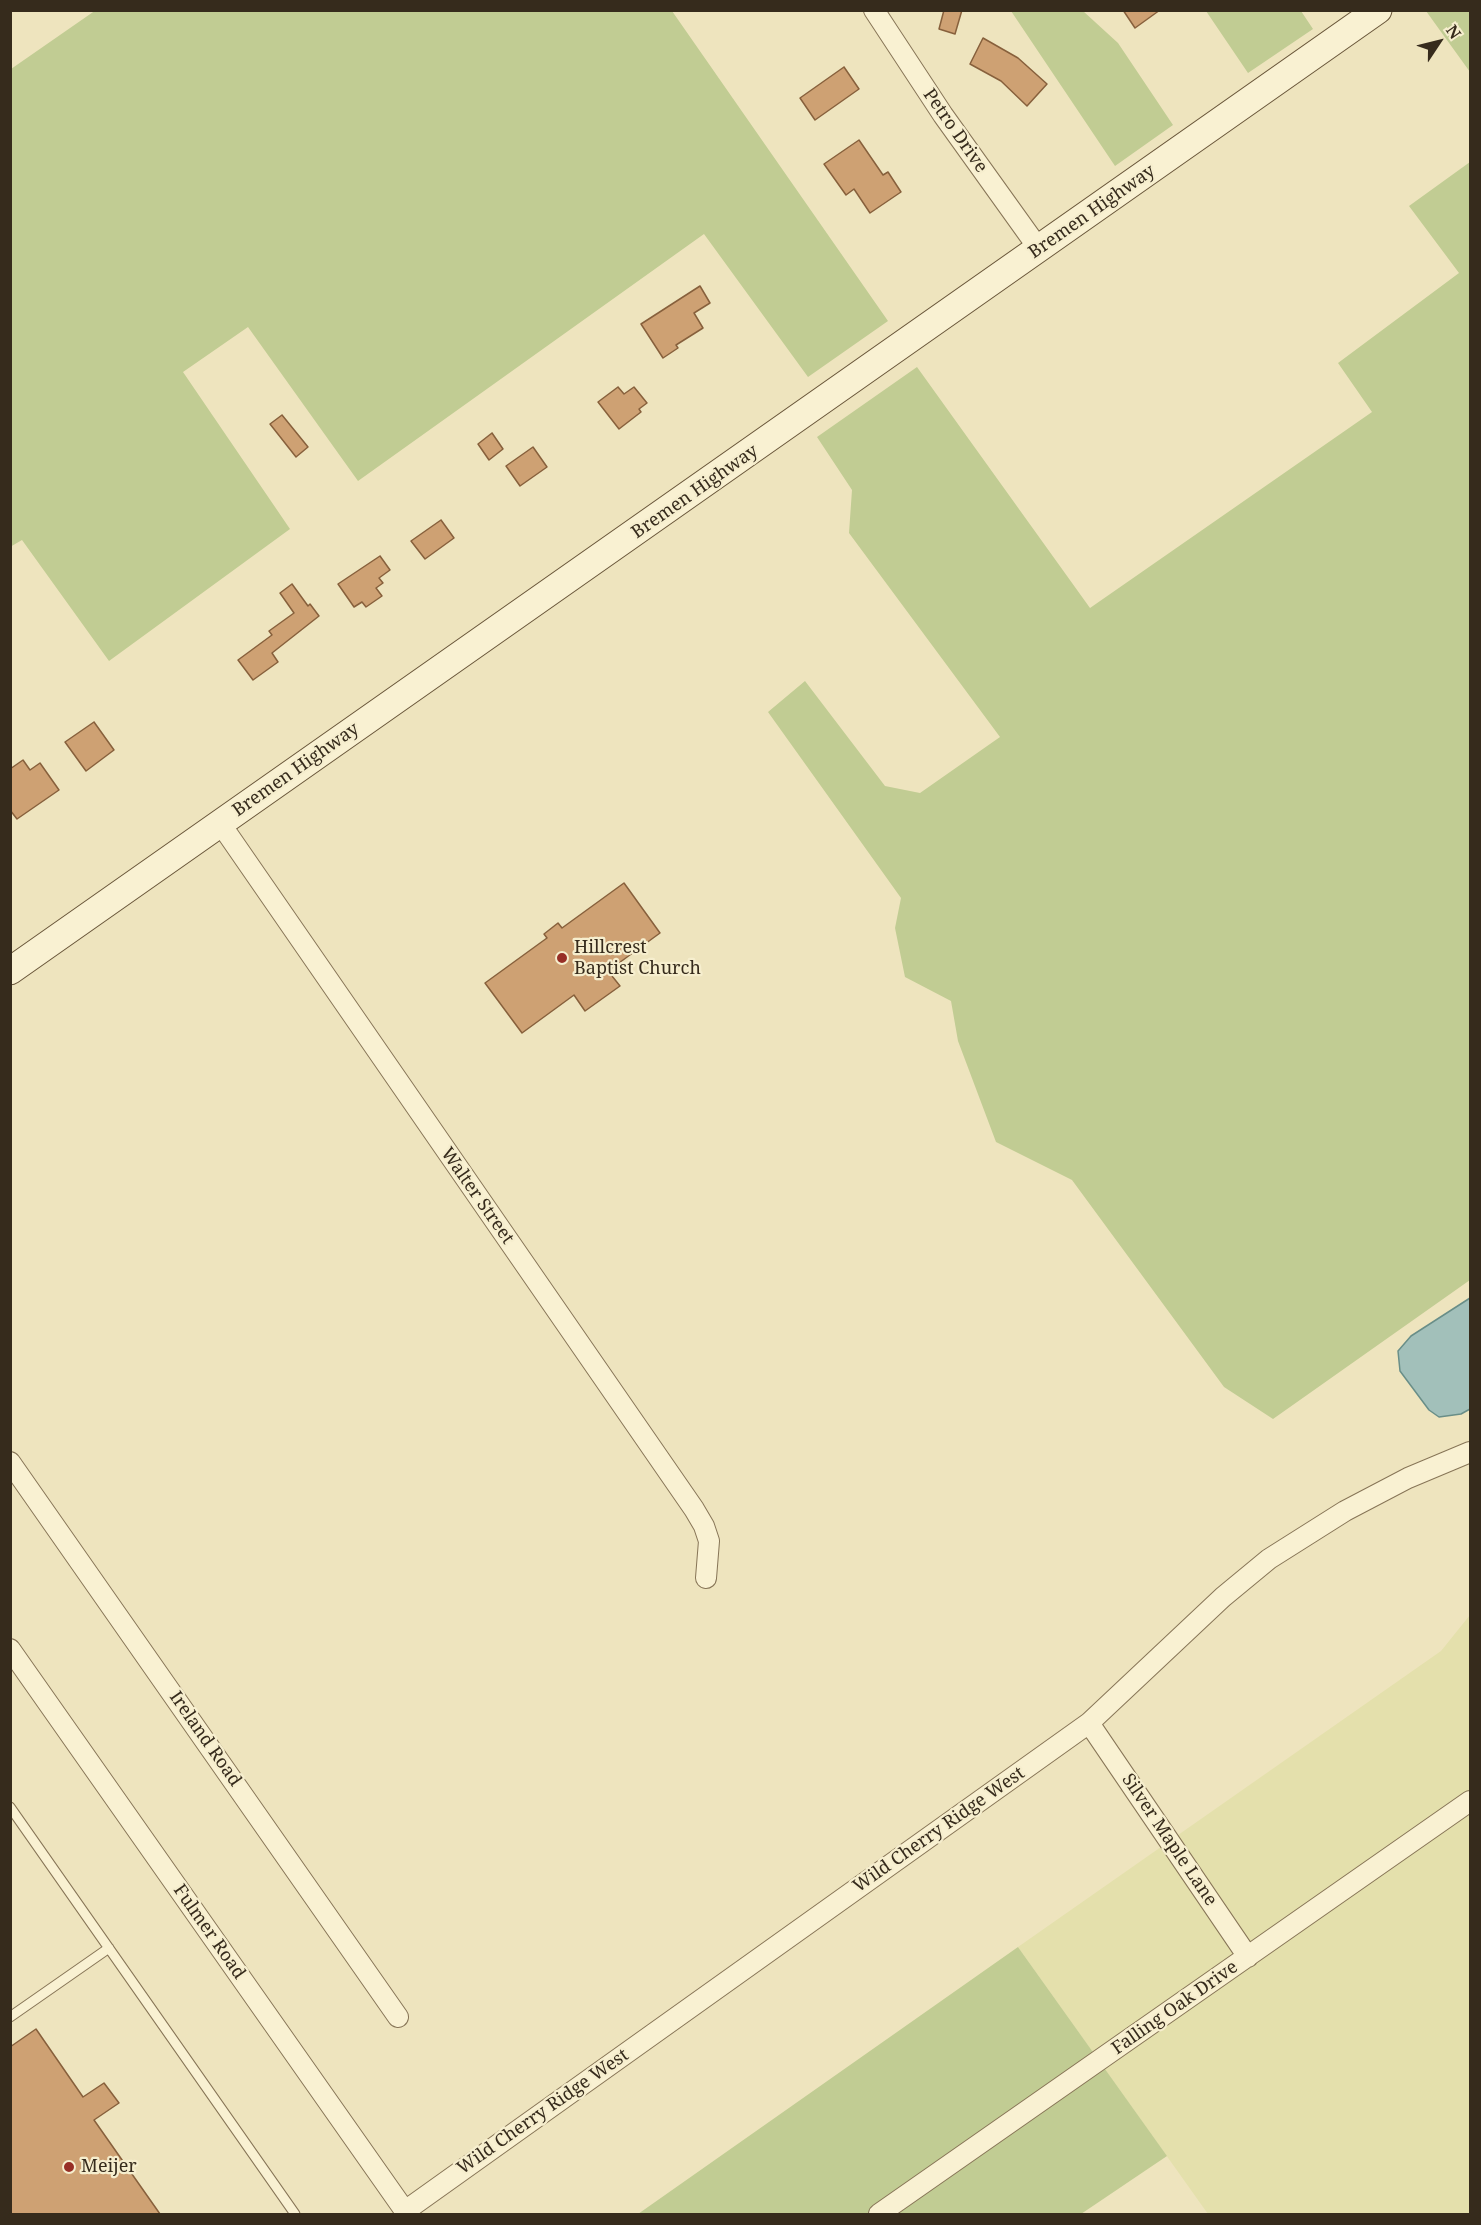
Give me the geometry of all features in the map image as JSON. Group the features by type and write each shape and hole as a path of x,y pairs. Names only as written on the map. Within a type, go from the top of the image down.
{"main road":[{"name":"Bremen Highway","path":"10,971 1378,10"}],"street":[{"name":"Petro Drive","path":"874,10 943,115 1039,249"},
{"name":"Walter Street","path":"219,823 694,1509 709,1541 706,1578"},
{"name":"Wild Cherry Ridge West","path":"406,2213 1089,1723 1222,1597 1269,1559 1345,1511 1408,1478 1470,1452"},
{"name":"Ireland Road","path":"10,1462 398,2017"},
{"name":"Fulmer Road","path":"10,1649 406,2213"},
{"name":"Silver Maple Lane","path":"1089,1723 1248,1957"},
{"name":"Falling Oak Drive","path":"879,2214 1470,1801"}],"lane":[{"path":"10,1807 295,2214"},
{"path":"10,2017 109,1948"}],"shaded area":[{"path":"1470,1615 1470,2214 1208,2214 1018,1947 1441,1651"}],"green space":[{"path":"96,10 672,11 888,321 808,377 704,234 358,481 248,327 183,372 290,529 109,661 22,540 10,547 11,69"},
{"path":"1011,11 1083,11 1118,43 1173,125 1115,166"},
{"path":"1206,11 1301,11 1313,29 1248,73"},
{"path":"1426,11 1470,11 1470,72"},
{"path":"1470,162 1470,1280 1273,1419 1224,1387 1072,1180 996,1142 958,1041 951,1001 905,977 895,928 901,898 768,712 805,681 885,786 920,793 1000,737 849,533 852,490 817,437 917,367 1090,608 1372,412 1338,363 1459,273 1409,206"},
{"path":"1018,1947 1167,2156 1081,2214 638,2214"}],"water":[{"path":"1470,1298 1470,1409 1461,1414 1439,1417 1429,1410 1400,1371 1398,1351 1411,1336"}],"building":[{"path":"944,10 962,10 955,34 939,29"},
{"path":"1123,10 1160,10 1135,28"},
{"path":"983,38 1018,58 1047,84 1027,106 1001,81 970,64"},
{"path":"844,67 859,89 815,120 800,98"},
{"path":"859,140 883,175 888,172 901,192 870,213 854,189 846,195 824,164"},
{"path":"700,286 710,303 694,313 703,328 676,345 678,348 663,358 641,324"},
{"path":"618,387 624,394 634,387 647,403 639,409 641,412 619,429 598,402"},
{"path":"282,415 308,447 296,457 270,424"},
{"path":"492,433 503,449 489,460 478,444"},
{"path":"533,447 547,467 520,486 506,466"},
{"path":"441,520 454,538 425,559 411,541"},
{"path":"380,556 390,570 379,578 383,583 376,588 382,596 366,607 362,602 354,607 338,584"},
{"path":"292,584 308,606 310,604 319,616 272,653 278,662 253,680 238,660 272,635 269,631 294,613 280,593"},
{"path":"94,722 114,750 86,771 65,742"},
{"path":"23,760 30,770 40,763 59,790 17,819 10,810 10,769"},
{"name":"Hillcrest Baptist Church","path":"624,883 660,933 608,971 620,986 585,1011 574,995 522,1033 485,983 547,938 544,934 558,923 562,928"},
{"name":"Meijer","path":"36,2029 83,2097 104,2083 119,2103 94,2120 160,2214 10,2214 10,2047"}],"place":[{"name":"Hillcrest Baptist Church","path":"562,958"},
{"name":"Meijer","path":"69,2167"}]}
